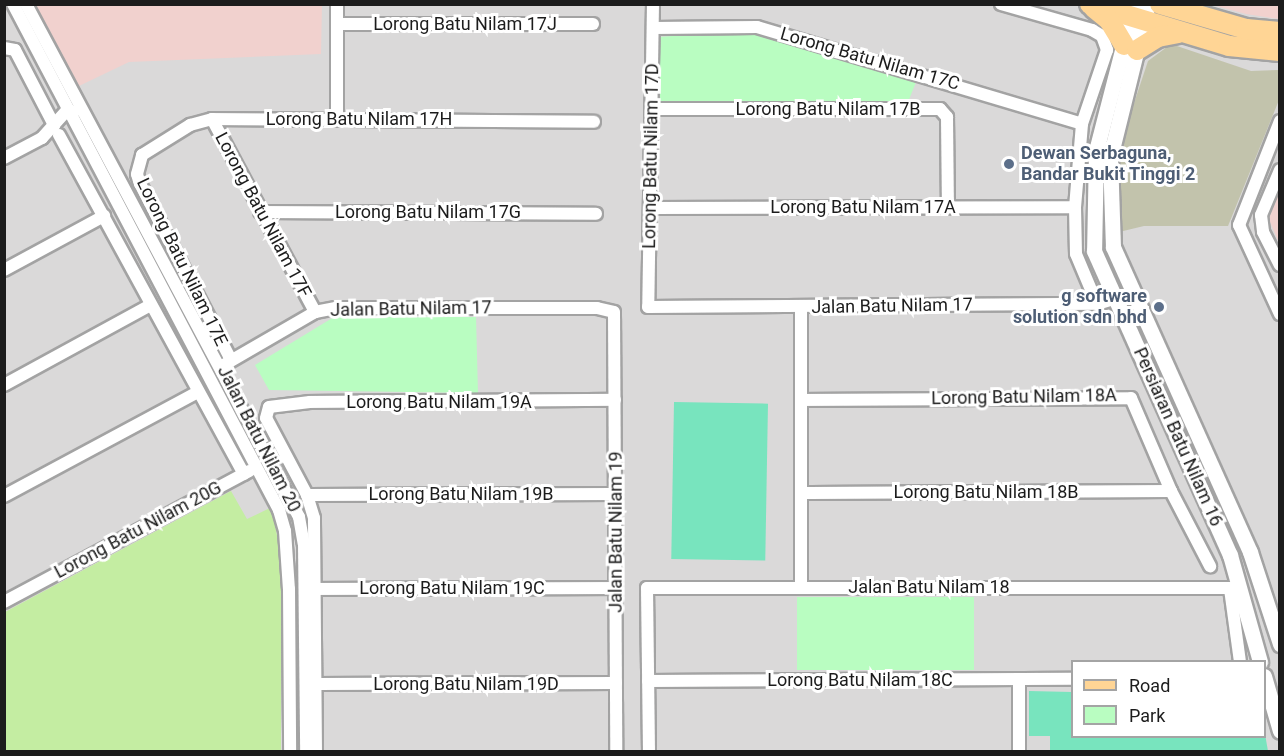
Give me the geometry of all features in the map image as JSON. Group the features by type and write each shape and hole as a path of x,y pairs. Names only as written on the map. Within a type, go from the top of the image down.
{"main road":[{"path":"1160,4 1246,28 1280,32"},
{"path":"1090,5 1139,11 1185,33 1251,51 1280,51"},
{"path":"1090,5 1108,20 1131,48 1158,37 1185,33"}],"street":[{"name":"Jalan Batu Nilam 20","path":"13,4 175,318 256,467 285,531 289,589 290,752"},
{"name":"Jalan Batu Nilam 20","path":"26,4 174,282 227,363 299,517 310,589 306,752"},
{"path":"337,4 337,117"},
{"name":"Lorong Batu Nilam 17D","path":"648,307 653,4"},
{"path":"1001,4 1102,36 1106,56 1082,124 1075,207 1076,254 1097,304"},
{"name":"Persiaran Batu Nilam 16","path":"1139,11 1108,173 1113,247 1250,552 1280,644"},
{"name":"Lorong Batu Nilam 17J","path":"337,24 593,24"},
{"name":"Lorong Batu Nilam 17C","path":"653,28 757,27 1082,124"},
{"path":"7,47 104,216 244,474"},
{"name":"Persiaran Batu Nilam 16","path":"1131,48 1094,169 1094,251 1212,512 1259,660"},
{"name":"Lorong Batu Nilam 17B","path":"651,109 940,109 947,117 948,207"},
{"path":"4,158 56,130 67,110 75,113 95,150 111,163"},
{"name":"Lorong Batu Nilam 17H","path":"138,164 142,155 170,137 212,119 337,117 594,122"},
{"name":"Lorong Batu Nilam 17F","path":"212,119 315,312"},
{"path":"1280,121 1239,225 1280,314"},
{"path":"56,130 78,131"},
{"name":"Lorong Batu Nilam 17E","path":"138,164 140,184 227,363"},
{"path":"1280,170 1261,215 1263,232 1280,265"},
{"name":"Lorong Batu Nilam 17A","path":"650,208 1075,207"},
{"name":"Lorong Batu Nilam 17G","path":"260,212 596,213"},
{"path":"4,270 104,216"},
{"name":"Jalan Batu Nilam 20","path":"174,282 173,291 185,315 175,318"},
{"name":"Jalan Batu Nilam 17","path":"648,307 1097,304 1115,301 1133,293"},
{"path":"4,385 151,305"},
{"name":"Jalan Batu Nilam 17","path":"227,363 315,312 336,308 482,307 608,309 614,312"},
{"path":"801,307 801,587"},
{"name":"Jalan Batu Nilam 19","path":"614,312 616,752"},
{"path":"4,496 198,392"},
{"name":"Lorong Batu Nilam 18A","path":"802,400 1131,398 1171,491 1210,566"},
{"name":"Lorong Batu Nilam 19A","path":"307,495 266,418 266,411 282,403 615,400"},
{"name":"Lorong Batu Nilam 20G","path":"4,602 272,460"},
{"name":"Lorong Batu Nilam 18B","path":"801,493 1171,491"},
{"name":"Lorong Batu Nilam 19B","path":"307,495 615,494"},
{"path":"307,495 317,541 310,589 316,684 316,752"},
{"path":"1236,585 1240,660"},
{"name":"Jalan Batu Nilam 18","path":"648,681 647,588 1212,588 1236,585"},
{"name":"Lorong Batu Nilam 19C","path":"289,589 616,588"},
{"path":"1019,679 1019,752"},
{"name":"Lorong Batu Nilam 18C","path":"648,681 1071,679"},
{"path":"648,681 649,752"},
{"name":"Lorong Batu Nilam 19D","path":"316,684 616,683"},
{"path":"1266,683 1280,731"}],"shaded area":[{"path":"4,5 1279,5 1279,751 5,751"},
{"path":"31,5 322,5 321,54 129,62 79,86"},
{"path":"1212,5 1279,5 1279,19 1246,14"},
{"path":"1171,44 1251,71 1279,70 1279,100 1228,226 1144,226 1119,232 1118,151 1148,61"},
{"path":"1279,187 1279,243 1267,215"}],"green space":[{"path":"749,30 916,82 908,102 660,104 659,37"},
{"path":"334,317 476,317 478,393 269,390 255,365"},
{"path":"674,402 768,404 765,561 671,559"},
{"path":"231,491 247,519 272,507 281,558 281,751 5,752 5,612"},
{"path":"797,597 974,597 974,670 797,670"},
{"path":"1029,691 1071,692 1071,738 1266,738 1268,751 1050,751 1050,736 1029,736"}],"place":[{"name":"Dewan Serbaguna, Bandar Bukit Tinggi 2","path":"1009,164"},
{"name":"g software solution sdn bhd","path":"1159,307"}]}
